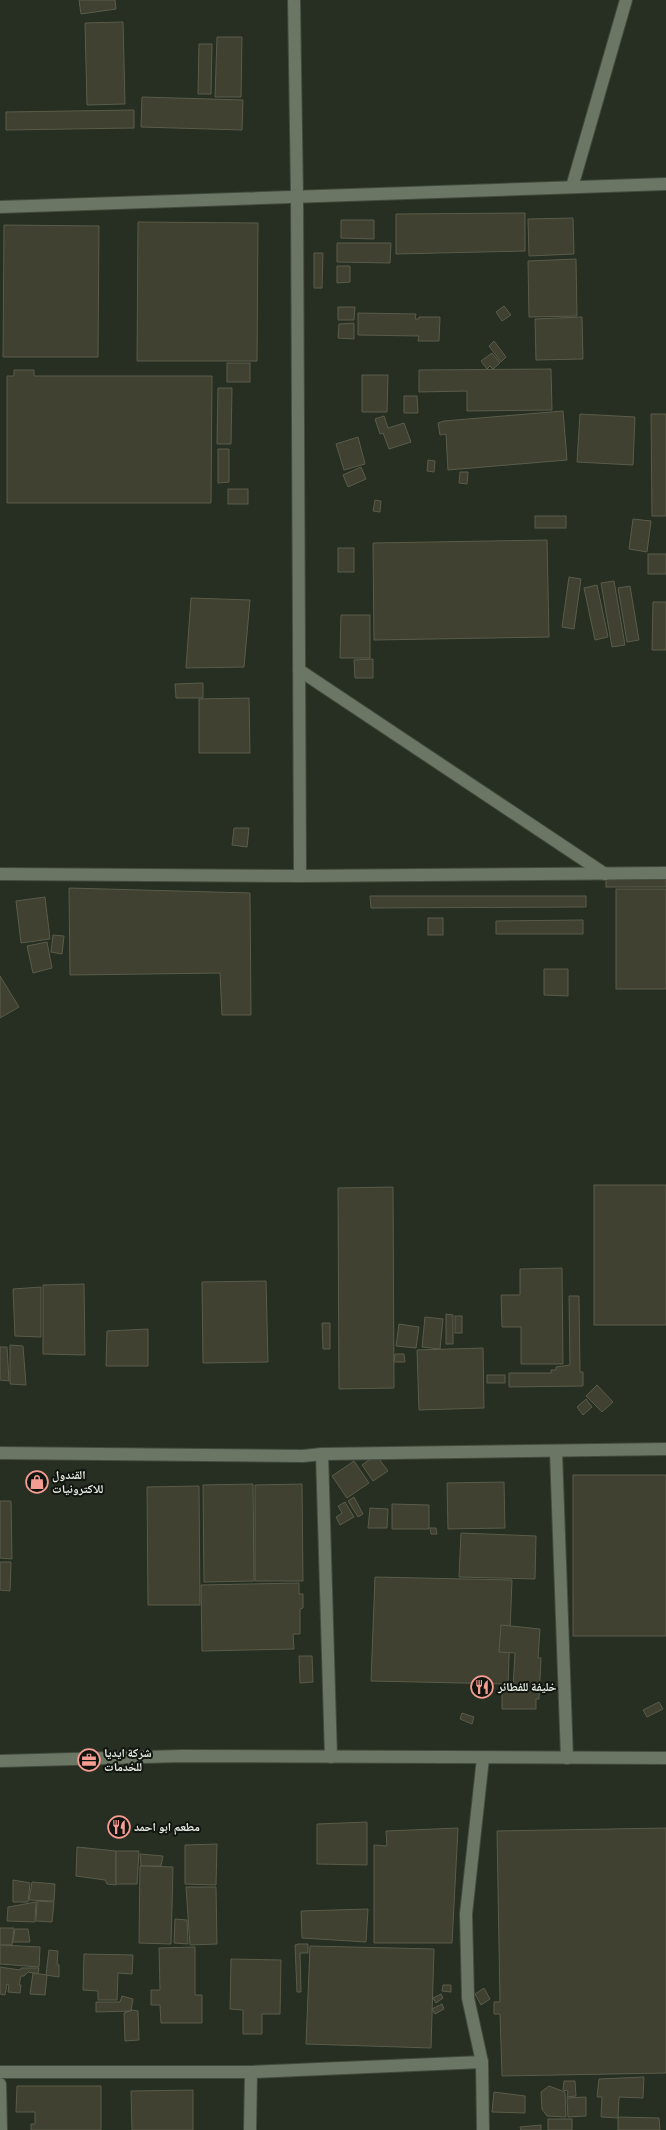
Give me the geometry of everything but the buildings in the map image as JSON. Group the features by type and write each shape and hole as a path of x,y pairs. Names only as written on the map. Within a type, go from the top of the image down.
{"street":[{"path":"294,0 297,196 300,876"},
{"path":"572,187 626,0"},
{"path":"0,207 666,184"},
{"path":"299,670 605,874"},
{"path":"0,874 300,876 666,873"},
{"path":"0,1453 303,1456 322,1454 556,1452 666,1449"},
{"path":"556,1452 567,1758"},
{"path":"322,1454 331,1757"},
{"path":"0,1761 182,1756 666,1758"},
{"path":"483,1758 466,1914 468,1998 482,2062 483,2130"},
{"path":"0,2072 251,2072 482,2062"},
{"path":"250,2130 251,2072"},
{"path":"0,2084 1,2130"}],"place":[{"name":"القندول للاكترونيات","path":"37,1482"},
{"name":"خليفة للفطائر","path":"482,1687"},
{"name":"شركة ايديا للخدمات","path":"89,1760"},
{"name":"مطعم ابو احمد","path":"119,1827"}]}
